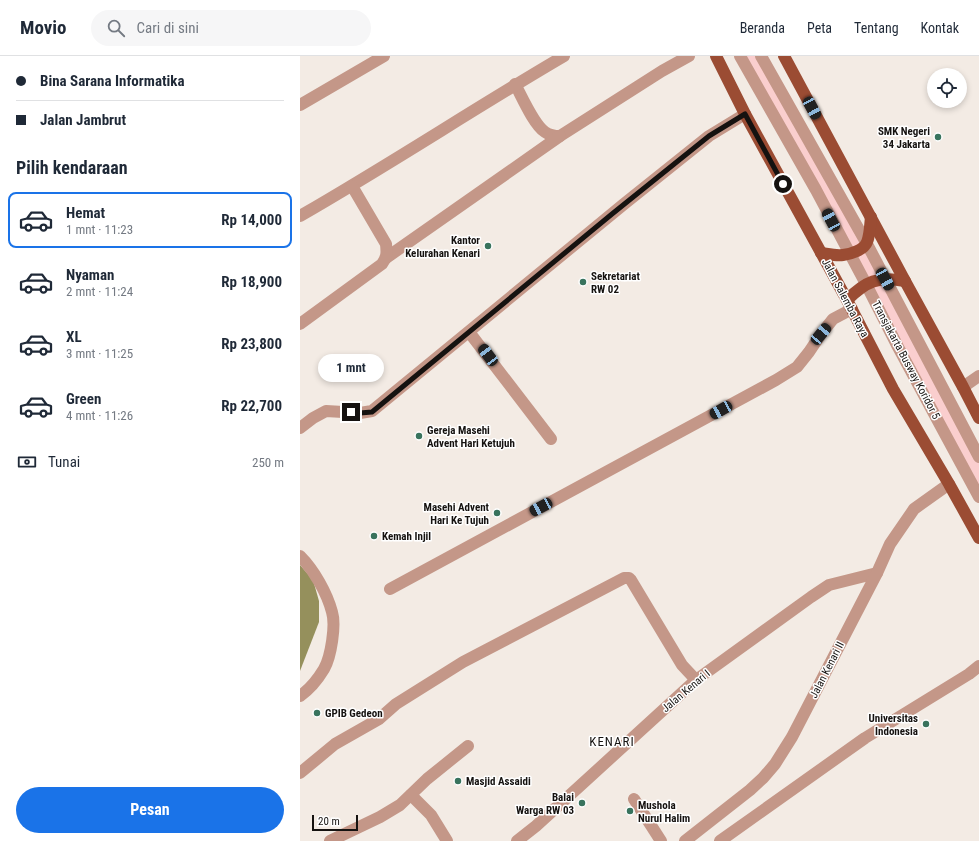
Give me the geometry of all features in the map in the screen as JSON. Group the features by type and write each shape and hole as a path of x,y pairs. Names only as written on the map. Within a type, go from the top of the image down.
{"main road":[{"name":"Jalan Salemba Raya","path":"716,56 745,114 849,304 893,389 979,538"},
{"path":"784,56 979,418"},
{"path":"821,253 842,255 849,254 863,248 866,244 870,231 871,217"},
{"path":"849,304 856,291 866,284 885,279 905,281"}],"street":[{"path":"300,105 384,56"},
{"path":"300,216 352,186 515,84 564,56"},
{"path":"300,324 382,264 386,258 560,136 662,71 690,56"},
{"name":"Transjakarta Busway Koridor 5","path":"740,56 816,190 979,497"},
{"name":"Transjakarta Busway Koridor 5","path":"761,56 866,244 979,457"},
{"path":"515,84 537,125 545,133 560,136"},
{"path":"300,428 313,418 326,411 360,413 372,412 630,199 709,136 745,114"},
{"path":"352,186 386,244 386,258"},
{"path":"390,589 776,380 797,367 821,334 849,304"},
{"path":"469,332 551,439"},
{"path":"963,387 979,376"},
{"name":"Jalan Kenari II","path":"685,841 750,790 775,764 792,737 877,573 890,544 914,508 949,484"},
{"path":"300,556 314,574 325,592 333,613 331,648 325,667 317,680 300,696"},
{"name":"Jalan Kenari I","path":"517,841 536,826 696,680 829,585 877,573"},
{"path":"300,773 335,744 379,719 396,704 463,662 624,578 631,580 682,665 696,680"},
{"path":"720,841 865,738 977,670"},
{"path":"330,841 380,817 400,805 468,746"},
{"path":"411,795 431,815 447,841"},
{"path":"634,799 661,841"}],"shaded area":[{"path":"740,56 761,56 979,457 979,497"},
{"path":"300,565 313,580 319,601 319,622 300,671"}],"place":[{"name":"SMK Negeri 34 Jakarta","path":"938,137"},
{"name":"Kantor Kelurahan Kenari","path":"488,246"},
{"name":"Sekretariat RW 02","path":"583,282"},
{"name":"Gereja Masehi Advent Hari Ketujuh","path":"419,436"},
{"name":"Masehi Advent Hari Ke Tujuh","path":"497,513"},
{"name":"Kemah Injil","path":"374,536"},
{"name":"GPIB Gedeon","path":"317,713"},
{"name":"Universitas Indonesia","path":"926,724"},
{"name":"Masjid Assaidi","path":"458,781"},
{"name":"Balai Warga RW 03","path":"582,803"},
{"name":"Mushola Nurul Halim","path":"630,811"}],"district":[{"name":"KENARI","path":"612,741"}],"route":[{"path":"351,412 372,412 709,136 745,114 783,184"}]}
